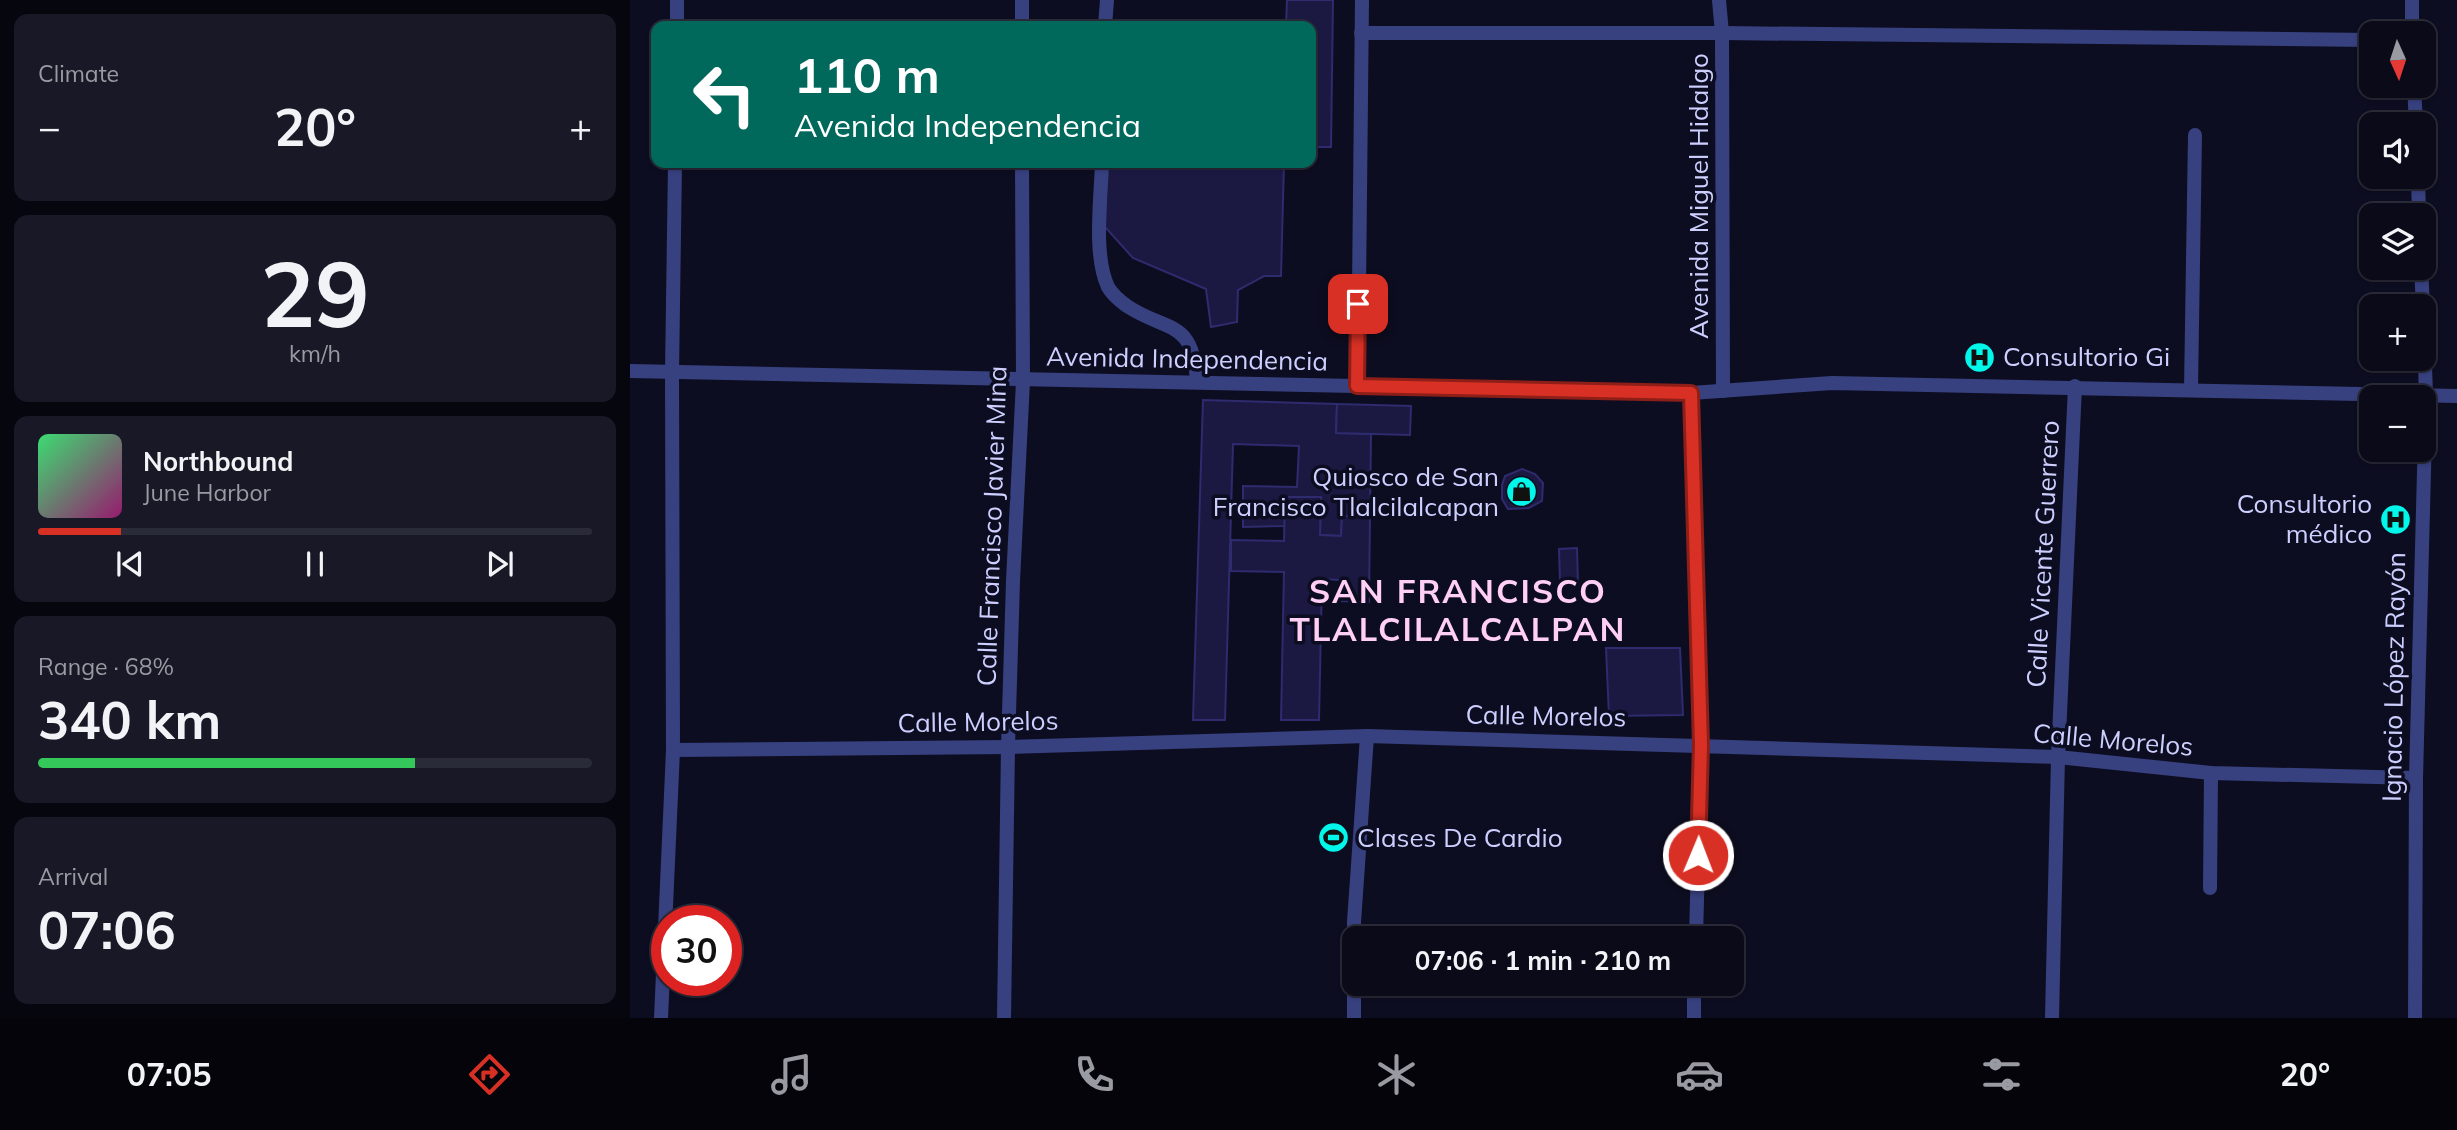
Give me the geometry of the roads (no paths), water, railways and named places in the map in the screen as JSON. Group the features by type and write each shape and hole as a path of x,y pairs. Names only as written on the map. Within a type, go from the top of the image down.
{"street":[{"path":"677,0 677,21"},
{"path":"1022,0 1022,21"},
{"path":"1105,21 1107,0"},
{"path":"1357,386 1362,0"},
{"name":"Avenida Miguel Hidalgo","path":"1719,0 1722,33 1723,391"},
{"path":"2412,0 2412,21"},
{"path":"1361,33 1722,33 2359,40"},
{"path":"2191,389 2194,135"},
{"path":"661,1018 673,750 672,373 675,168"},
{"name":"Calle Francisco Javier Mina","path":"1004,1018 1008,747 1023,381 1022,168"},
{"path":"1102,168 1101,237 1103,271 1109,289 1123,303 1145,317 1169,324 1185,336 1196,361 1197,382"},
{"name":"Avenida Independencia","path":"630,371 1691,393 1832,383 2359,393"},
{"name":"Calle Vicente Guerrero","path":"2052,1018 2058,757 2075,386"},
{"path":"1691,393 1701,745 1696,926"},
{"name":"Avenida Independencia","path":"2436,395 2457,396"},
{"name":"Ignacio López Rayón","path":"2415,1018 2416,778 2424,462"},
{"path":"1354,1018 1354,922 1367,736"},
{"name":"Calle Morelos","path":"673,750 1008,747 1367,736 2058,757 2211,773 2416,778"},
{"path":"2210,888 2211,773"},
{"path":"1693,1018 1694,996"}],"place":[{"name":"Consultorio Gi","path":"1980,357"},
{"name":"Quiosco de San Francisco Tlalcilalcapan","path":"1522,492"},
{"name":"Consultorio médico","path":"2395,519"},
{"name":"Clases De Cardio","path":"1334,838"}],"district":[{"name":"SAN FRANCISCO TLALCILALCALPAN","path":"1458,610"}]}
